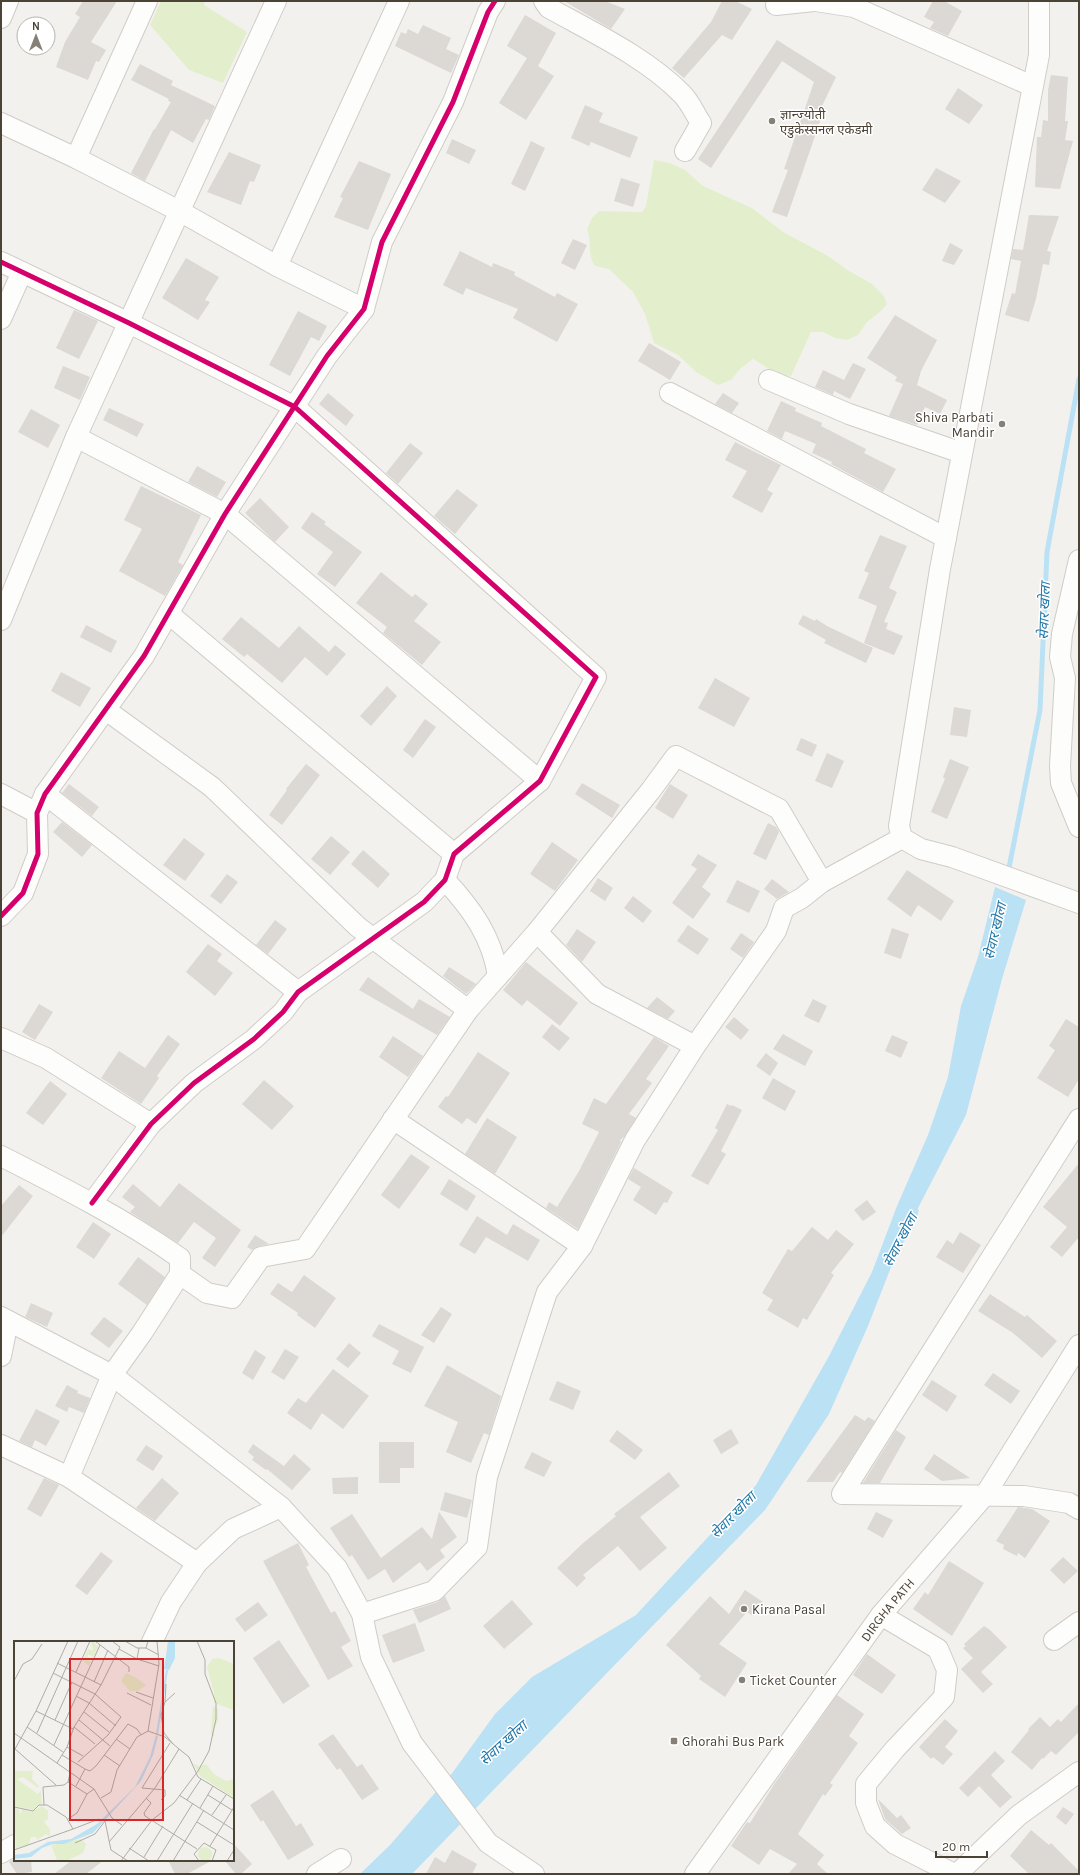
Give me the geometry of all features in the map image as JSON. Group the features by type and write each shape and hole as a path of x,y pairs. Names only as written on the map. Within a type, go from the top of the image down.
{"street":[{"path":"1,18 8,1"},
{"path":"76,158 147,1"},
{"path":"1,620 76,437 181,212 276,1"},
{"path":"277,266 399,1"},
{"path":"1,916 23,893 38,854 37,813 45,794 144,656 225,514 327,356 364,308 382,242 453,102 488,12 495,1"},
{"path":"544,1 549,8 609,41 656,71 683,95 701,123 685,151"},
{"path":"774,2 815,1 854,7 1032,86"},
{"path":"1038,1 1039,55 946,538 899,826 902,838 921,849 952,858 1079,903"},
{"path":"1,123 76,158 181,212 277,266 364,308"},
{"path":"1,262 129,323 295,407 596,677 540,781 454,854 445,880 424,902 298,992 283,1012 254,1039 194,1083 151,1124 92,1203"},
{"path":"1,319 22,272"},
{"path":"769,380 849,414 962,453"},
{"path":"670,392 946,538"},
{"path":"76,437 225,514 540,781"},
{"path":"1079,560 1062,634 1060,657 1065,678 1060,766 1061,783 1079,828"},
{"path":"169,614 454,854"},
{"path":"106,710 212,787 358,927 468,1010"},
{"path":"180,1274 207,1293 232,1298 261,1257 304,1249 468,1010 537,932 651,790 676,756 779,809 822,882"},
{"path":"1,794 37,813"},
{"path":"45,794 298,992"},
{"path":"362,1614 434,1591 477,1547 487,1477 547,1292 582,1246 636,1140 696,1046 776,931 784,908 802,898 822,882 902,838"},
{"path":"445,880 465,902 485,933 495,956 498,976"},
{"path":"537,932 597,994 696,1046"},
{"path":"1,1038 46,1058 151,1124"},
{"path":"393,1119 582,1246"},
{"path":"1079,1119 842,1494 986,1495 1032,1497 1069,1503 1079,1509"},
{"path":"1,1156 92,1203 153,1239 180,1258 180,1274 142,1333 112,1375 69,1476"},
{"path":"1,1356 5,1319 112,1375 281,1507 337,1568 362,1614 371,1657 412,1743 488,1843 534,1874"},
{"name":"DIRGHA PATH","path":"695,1874 881,1615 986,1495 1079,1345"},
{"path":"1,1445 69,1476 197,1563"},
{"path":"152,1641 171,1602 197,1563 232,1529 281,1507"},
{"path":"881,1615 938,1649 947,1670 944,1697 895,1749 866,1784 866,1803 875,1826 895,1844 954,1874"},
{"path":"1054,1640 1079,1622"},
{"path":"958,1874 1019,1815 1079,1772"},
{"path":"1,1853 14,1846"},
{"path":"317,1874 341,1860"}],"green space":[{"path":"161,1 205,1 204,5 247,32 223,83 189,70 150,25"},
{"path":"654,160 670,163 685,170 703,186 752,208 783,232 828,256 846,269 872,284 884,296 887,304 880,312 867,322 858,335 847,340 835,338 823,332 811,332 791,376 779,375 753,359 741,368 731,380 718,385 696,372 678,355 654,343 645,314 633,292 609,269 595,266 590,253 587,229 592,218 599,211 642,212 646,206"}],"water":[{"path":"995,887 1026,900 1002,979 966,1115 902,1239 868,1326 829,1414 765,1510 412,1874 360,1874 390,1845 453,1772 495,1714 532,1677 636,1615 756,1485 829,1356 872,1272 897,1206 928,1135 948,1077 961,1006 978,957"}],"building":[{"path":"83,1 117,1 91,42 106,50 99,62 96,61 88,80 56,67 65,42 80,17 75,14"},
{"path":"564,1 605,1 625,9 611,29"},
{"path":"722,1 735,1 752,9 732,40 722,35 684,78 672,68 711,22"},
{"path":"933,1 944,1 962,11 948,36 930,28 934,22 924,17"},
{"path":"525,15 556,33 538,66 554,76 526,120 499,103 527,58 507,46"},
{"path":"423,25 451,38 446,49 459,55 451,73 395,46 401,32 406,34 408,29 418,34"},
{"path":"777,40 836,77 822,106 825,107 787,217 772,212 788,170 784,169 814,82 782,61 711,168 698,159"},
{"path":"140,64 173,81 171,85 215,106 209,120 206,119 193,143 171,130 145,181 131,173 154,129 171,102 168,101 169,99 131,80"},
{"path":"1051,75 1068,77 1065,121 1068,121 1065,140 1073,141 1060,189 1035,187 1037,137 1041,137 1043,120 1048,121 1048,90"},
{"path":"958,88 983,105 969,124 945,109"},
{"path":"585,105 603,113 599,122 638,137 630,158 591,142 589,146 571,138"},
{"path":"452,139 476,150 469,164 446,153"},
{"path":"531,141 545,148 525,191 511,184"},
{"path":"229,152 261,165 254,182 250,181 241,205 207,192"},
{"path":"359,161 391,174 368,230 334,217 343,198 340,197"},
{"path":"936,168 961,181 945,203 922,190"},
{"path":"621,178 640,184 633,207 614,201"},
{"path":"1029,215 1059,216 1047,251 1051,252 1049,265 1043,264 1036,299 1029,322 1005,315 1012,293 1015,294 1021,261 1011,259 1013,249 1023,250"},
{"path":"573,239 587,245 575,270 561,263"},
{"path":"950,243 963,250 954,265 942,261"},
{"path":"460,251 492,267 493,263 515,272 514,275 555,297 557,293 578,304 557,342 513,318 518,309 466,288 463,295 443,285"},
{"path":"186,258 219,277 205,300 210,302 198,320 162,298"},
{"path":"74,310 98,321 79,359 56,348"},
{"path":"298,311 327,326 319,341 311,337 290,376 269,365"},
{"path":"895,315 937,340 921,371 917,385 947,400 940,414 925,407 917,425 889,416 903,384 895,381 897,377 867,358"},
{"path":"649,343 681,362 670,380 638,361"},
{"path":"853,363 866,369 850,399 834,391 833,395 815,387 823,370 844,380"},
{"path":"63,366 90,377 80,400 54,388"},
{"path":"328,393 354,415 346,426 319,404"},
{"path":"723,393 739,403 732,413 715,404"},
{"path":"781,401 796,408 795,411 822,423 821,426 866,449 864,453 896,469 883,492 831,464 832,462 812,453 816,444 785,431 782,439 767,431"},
{"path":"109,408 144,424 137,437 103,420"},
{"path":"31,409 60,425 48,448 18,432"},
{"path":"735,442 781,465 767,490 773,493 762,513 732,497 747,471 725,460"},
{"path":"410,443 423,453 398,484 386,473"},
{"path":"197,466 226,482 217,497 188,482"},
{"path":"141,486 201,515 178,562 183,565 165,596 119,571 142,529 124,520"},
{"path":"457,489 478,505 455,534 434,516"},
{"path":"260,498 289,527 275,542 245,513"},
{"path":"312,512 326,522 324,524 362,552 335,587 317,574 333,552 301,528"},
{"path":"880,535 907,546 889,588 897,592 884,622 888,623 886,629 903,636 894,655 864,643 877,606 858,598 869,573 864,571"},
{"path":"381,572 412,597 415,594 428,604 414,621 441,642 422,665 383,633 387,627 356,603"},
{"path":"803,615 815,621 816,619 827,626 873,648 866,663 824,643 826,640 798,624"},
{"path":"241,617 279,648 299,626 329,652 335,645 346,654 327,676 305,657 282,683 247,654 244,657 222,639"},
{"path":"86,625 117,641 111,653 80,637"},
{"path":"61,672 91,688 80,707 51,691"},
{"path":"715,678 750,698 734,727 698,708"},
{"path":"387,686 397,696 371,726 360,716"},
{"path":"954,707 971,710 967,737 950,735"},
{"path":"425,719 436,727 413,758 403,750"},
{"path":"801,738 817,745 812,757 796,750"},
{"path":"827,753 844,761 832,788 815,781"},
{"path":"950,759 969,767 947,819 931,812 945,779 943,777"},
{"path":"306,764 320,775 282,825 269,815 287,790 286,789"},
{"path":"582,783 620,805 612,818 575,794"},
{"path":"69,784 99,807 92,816 62,793"},
{"path":"670,784 688,795 673,819 655,808"},
{"path":"62,822 92,845 82,857 53,832"},
{"path":"768,823 776,827 779,832 766,860 753,854"},
{"path":"331,836 350,852 330,875 311,859"},
{"path":"184,838 205,854 185,881 163,865"},
{"path":"552,842 578,860 555,891 530,874"},
{"path":"363,850 390,874 378,888 351,864"},
{"path":"698,854 717,865 702,887 711,894 693,919 672,903 697,869 691,865"},
{"path":"907,870 954,901 941,921 918,905 911,917 887,899"},
{"path":"227,874 238,882 221,904 210,896"},
{"path":"598,878 613,888 605,901 590,891"},
{"path":"772,879 789,892 777,899 764,889"},
{"path":"737,880 760,891 749,913 726,902"},
{"path":"633,896 652,911 643,923 624,908"},
{"path":"275,920 287,929 268,954 256,945"},
{"path":"688,925 709,939 698,955 677,941"},
{"path":"892,928 909,934 901,959 884,953"},
{"path":"577,929 596,942 582,962 566,945"},
{"path":"741,933 754,942 743,958 730,949"},
{"path":"208,944 222,954 217,961 233,973 215,996 186,972"},
{"path":"526,962 578,1003 560,1026 527,1000 522,1006 503,990"},
{"path":"449,967 476,984 466,994 443,976"},
{"path":"368,977 413,1009 419,999 450,1017 437,1035 359,990"},
{"path":"657,997 675,1011 668,1019 647,1008"},
{"path":"813,999 827,1006 819,1023 804,1016"},
{"path":"39,1004 53,1012 35,1040 22,1032"},
{"path":"734,1017 749,1030 741,1040 725,1027"},
{"path":"1066,1019 1079,1027 1079,1079 1068,1097 1037,1078 1055,1050 1049,1046"},
{"path":"552,1024 570,1038 559,1051 542,1037"},
{"path":"783,1034 813,1051 805,1066 773,1049"},
{"path":"168,1035 180,1044 157,1076 159,1078 141,1104 101,1078 119,1051 145,1068"},
{"path":"892,1035 908,1042 901,1058 885,1051"},
{"path":"393,1036 423,1056 408,1077 379,1057"},
{"path":"654,1037 669,1046 646,1079 652,1083 629,1114 636,1118 624,1137 620,1140 621,1142 578,1229 546,1208 549,1202 557,1207 579,1171 599,1132 582,1124 594,1098 606,1104"},
{"path":"478,1052 510,1073 476,1124 467,1118 462,1124 438,1107 446,1096 448,1097"},
{"path":"766,1053 778,1063 770,1076 756,1066"},
{"path":"773,1078 796,1091 785,1111 762,1098"},
{"path":"264,1080 294,1106 272,1130 242,1104"},
{"path":"50,1081 67,1094 43,1125 26,1113"},
{"path":"727,1104 742,1110 721,1151 726,1154 708,1185 691,1176 718,1130 715,1128"},
{"path":"487,1118 517,1137 495,1174 465,1154"},
{"path":"411,1154 430,1167 399,1209 381,1195"},
{"path":"1079,1163 1079,1237 1062,1257 1050,1247 1067,1227 1043,1207"},
{"path":"634,1168 673,1192 667,1203 664,1202 656,1215 633,1200 641,1187 628,1179"},
{"path":"449,1179 476,1196 467,1211 440,1194"},
{"path":"179,1183 241,1230 215,1267 202,1258 216,1238 194,1222 178,1243 130,1212 135,1207 122,1197 133,1184 160,1207"},
{"path":"19,1185 33,1196 1,1237 1,1206"},
{"path":"867,1200 876,1212 863,1221 854,1210"},
{"path":"477,1216 507,1235 513,1224 540,1240 528,1261 486,1237 475,1254 459,1245"},
{"path":"93,1222 111,1234 94,1259 76,1247"},
{"path":"812,1227 828,1240 836,1230 854,1244 831,1273 834,1275 807,1320 803,1318 798,1328 767,1310 773,1300 762,1293 788,1249 792,1251"},
{"path":"960,1232 981,1245 963,1273 936,1257 947,1240 953,1244"},
{"path":"255,1235 269,1244 259,1246 252,1250 247,1247"},
{"path":"138,1257 165,1277 147,1305 118,1284"},
{"path":"304,1275 336,1298 315,1328 297,1315 298,1313 270,1294 278,1283 292,1292"},
{"path":"990,1294 1025,1317 1027,1315 1057,1341 1042,1358 1013,1333 978,1311"},
{"path":"31,1303 53,1313 47,1327 25,1317"},
{"path":"441,1307 452,1314 434,1343 421,1335"},
{"path":"104,1317 123,1331 109,1348 90,1334"},
{"path":"379,1324 424,1347 411,1373 392,1364 399,1351 372,1336"},
{"path":"349,1343 361,1353 348,1368 336,1359"},
{"path":"285,1349 299,1357 284,1380 271,1372"},
{"path":"255,1350 266,1357 253,1380 242,1373"},
{"path":"447,1365 501,1396 489,1435 484,1433 471,1463 446,1452 458,1422 424,1406"},
{"path":"333,1369 369,1396 343,1429 322,1413 311,1430 287,1413 298,1398 306,1403"},
{"path":"993,1373 1020,1391 1011,1404 984,1385"},
{"path":"932,1380 957,1396 947,1412 922,1395"},
{"path":"557,1381 581,1391 573,1410 549,1400"},
{"path":"67,1385 78,1391 77,1393 90,1398 84,1413 69,1407 67,1412 55,1406"},
{"path":"36,1409 60,1421 46,1446 35,1440 32,1447 19,1441"},
{"path":"855,1415 865,1421 868,1417 875,1421 842,1473 840,1472 833,1482 806,1482"},
{"path":"731,1429 739,1443 721,1454 713,1440"},
{"path":"617,1430 643,1450 635,1460 609,1441"},
{"path":"896,1430 906,1437 880,1483 863,1483"},
{"path":"379,1442 414,1442 414,1468 400,1468 400,1483 379,1483"},
{"path":"253,1444 284,1466 294,1454 311,1469 292,1490 267,1469 266,1470 252,1460 254,1457 248,1452"},
{"path":"146,1445 163,1456 153,1471 136,1460"},
{"path":"532,1452 552,1462 544,1477 524,1468"},
{"path":"934,1454 970,1478 942,1481 924,1469"},
{"path":"669,1472 680,1486 640,1517 667,1548 640,1571 618,1546 583,1575 586,1578 577,1587 557,1568 582,1544 616,1516 614,1514"},
{"path":"358,1477 358,1494 333,1494 332,1478"},
{"path":"44,1478 59,1485 41,1517 27,1509"},
{"path":"162,1478 179,1493 155,1521 136,1508"},
{"path":"445,1492 472,1500 467,1518 440,1510"},
{"path":"1018,1507 1032,1509 1050,1521 1025,1558 1018,1553 1017,1556 1003,1549 1004,1545 996,1541"},
{"path":"439,1512 457,1537 440,1550 445,1557 427,1571 420,1562 393,1583 385,1569 368,1580 352,1555 349,1557 330,1528 352,1514 381,1558 422,1527 432,1539"},
{"path":"876,1512 893,1520 883,1538 867,1529"},
{"path":"298,1543 309,1565 306,1567 331,1613 335,1611 351,1641 341,1647 353,1666 328,1680 263,1561"},
{"path":"101,1552 113,1561 87,1595 75,1586"},
{"path":"1063,1557 1078,1571 1064,1584 1050,1570"},
{"path":"949,1561 984,1583 952,1636 913,1609 925,1592 928,1595"},
{"path":"745,1590 763,1602 753,1616 747,1612 719,1644 747,1663 725,1697 699,1679 701,1676 666,1645 710,1596 729,1614"},
{"path":"445,1596 451,1609 419,1623 413,1610 438,1602"},
{"path":"512,1600 533,1624 504,1649 483,1626"},
{"path":"258,1602 268,1615 245,1632 235,1619"},
{"path":"415,1623 425,1651 393,1663 382,1635"},
{"path":"984,1626 1007,1647 981,1672 993,1684 983,1693 961,1669 973,1658 963,1648 966,1646 964,1644"},
{"path":"279,1640 310,1686 283,1704 253,1658"},
{"path":"867,1654 896,1675 882,1694 853,1675"},
{"path":"837,1695 864,1714 849,1736 858,1743 830,1783 833,1785 825,1796 823,1794 798,1834 824,1855 817,1864 828,1874 788,1874 797,1864 770,1849 759,1865 731,1846 747,1822 750,1823 775,1783"},
{"path":"1079,1703 1079,1732 1056,1755 1051,1751 1043,1759 1042,1758 1032,1770 1011,1752 1029,1730 1028,1729 1040,1717 1050,1727 1058,1719 1061,1722"},
{"path":"945,1719 958,1731 945,1747 953,1754 943,1765 933,1757 931,1759 919,1747"},
{"path":"333,1734 357,1767 362,1764 379,1789 362,1800 340,1768 337,1770 318,1744"},
{"path":"995,1751 1005,1761 991,1775 1012,1797 1000,1808 979,1786 968,1797 959,1788"},
{"path":"273,1790 296,1826 301,1823 314,1845 288,1860 263,1820 261,1822 250,1805"},
{"path":"878,1799 897,1818 901,1815 911,1828 902,1834 885,1819"},
{"path":"1063,1807 1074,1814 1066,1825 1056,1817"},
{"path":"1031,1830 1049,1845 1051,1843 1079,1871 1079,1874 1029,1874 1010,1856"},
{"path":"234,1844 252,1864 241,1874 236,1874 225,1861 234,1861"},
{"path":"452,1850 477,1864 472,1874 426,1874 435,1857 445,1863"},
{"path":"12,1860 31,1861 32,1872 17,1874 9,1862"},
{"path":"71,1861 103,1861 86,1874 54,1874"},
{"path":"168,1861 211,1861 187,1874 175,1874"}],"waterway":[{"name":"सेवार खोला","path":"1008,873 1040,710 1047,552 1079,379"},
{"name":"सेवार खोला","path":"899,1245 913,1221 916,1211"}],"cycle path":[{"path":"1,916 23,893 38,854 37,813 45,794 144,656 225,514 327,356 364,309 382,242 453,102 488,12 495,1"},
{"path":"1,262 129,323 295,407 596,677 540,781 454,854 445,880 424,902 298,992 283,1012 254,1039 194,1083 151,1124 92,1203"}],"place":[{"name":"ज्ञान्ज्योती एडुकेस्सनल एकेडमी","path":"772,121"},
{"name":"Shiva Parbati Mandir","path":"1002,424"},
{"name":"Kirana Pasal","path":"744,1609"},
{"name":"Ticket Counter","path":"742,1680"},
{"name":"Ghorahi Bus Park","path":"674,1741"}]}
